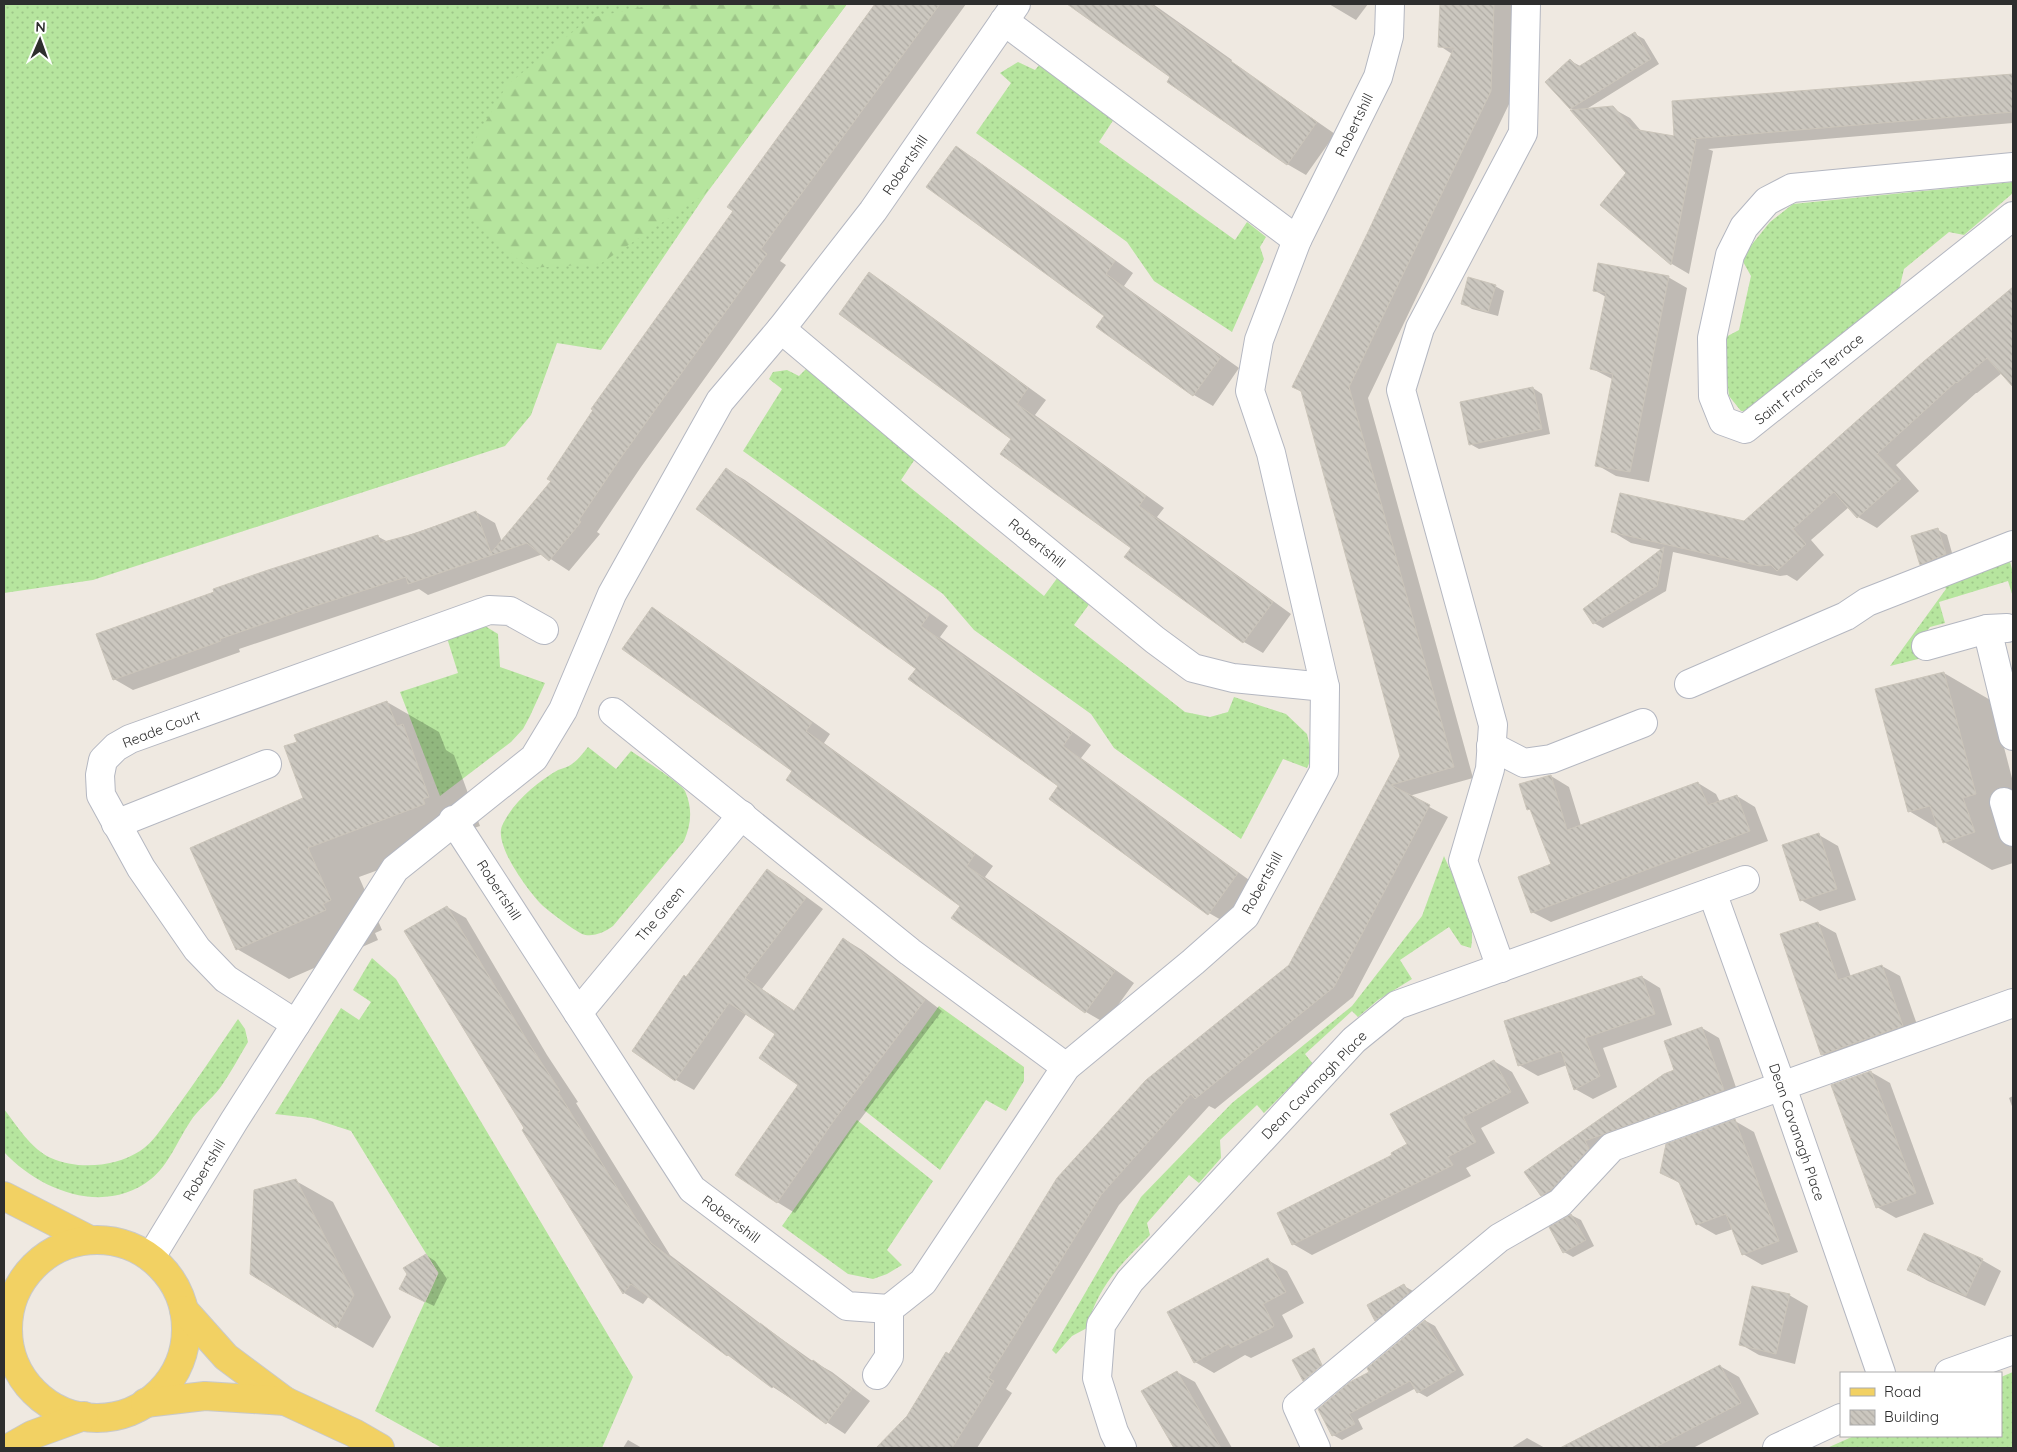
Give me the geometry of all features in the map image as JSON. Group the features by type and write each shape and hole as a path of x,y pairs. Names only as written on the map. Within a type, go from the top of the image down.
{"main road":[{"path":"4,1196 90,1240"},
{"path":"90,1240 125,1244 150,1257 166,1272 178,1290 184,1310 186,1332 183,1353 175,1373 162,1390 145,1403 126,1413 105,1417 84,1416 63,1411 44,1400 34,1390 7,1352 8,1326 12,1304 20,1284 33,1268 49,1254 69,1244 90,1240"},
{"path":"4,1272 12,1304"},
{"path":"184,1310 226,1357 285,1401 354,1433 380,1448"},
{"path":"145,1403 205,1396 285,1401"},
{"path":"21,1442 84,1416"}],"street":[{"name":"Robertshill","path":"453,820 692,1189 847,1306 889,1309 923,1282 1066,1067 1193,962 1245,916 1324,771 1326,687 1271,452 1250,391 1258,340 1297,240 1378,77 1389,36 1390,4"},
{"path":"1501,968 1463,861 1490,769 1493,725 1401,390 1420,328 1523,133 1526,4"},
{"name":"Robertshill","path":"150,1257 395,869 453,820 534,758 563,710 612,594 720,401 781,329 873,211 1010,12 1297,240"},
{"name":"Saint Francis Terrace","path":"2013,167 1792,188 1767,201 1744,227 1730,255 1712,338 1713,396 1723,421 1745,429 2013,216"},
{"name":"Robertshill","path":"781,329 983,499 1155,640 1193,668 1233,678 1326,687"},
{"path":"1689,684 1846,616 1867,602 2013,545"},
{"name":"Reade Court","path":"296,1024 226,980 197,949 140,868 101,796 100,776 103,760 116,747 130,739 489,610 510,611 544,630"},
{"path":"1926,646 1997,628 2013,736"},
{"path":"613,712 910,952 1066,1067"},
{"path":"1491,746 1524,763 1551,759 1643,723"},
{"path":"116,824 267,764"},
{"path":"2004,802 2013,832"},
{"name":"The Green","path":"578,1014 742,815"},
{"name":"Dean Cavanagh Place","path":"1122,1448 1114,1432 1097,1378 1101,1325 1130,1281 1354,1040 1397,1005 1745,880"},
{"name":"Dean Cavanagh Place","path":"1712,892 1881,1372"},
{"path":"1316,1448 1297,1406 1499,1238 1560,1203 1612,1147 2013,1004"},
{"path":"877,1375 889,1357 889,1309"},
{"path":"1952,1372 2013,1350"},
{"path":"1777,1448 1840,1418"}],"green space":[{"path":"4,4 847,4 706,194 601,350 557,343 531,415 505,446 93,580 4,593"},
{"path":"657,4 847,4 705,194 600,264 528,268 470,218 468,152 507,85 590,18"},
{"path":"1018,62 1035,70 1040,64 1114,119 1099,142 1235,240 1247,222 1266,237 1260,247 1264,259 1232,332 1154,281 1127,242 976,133 1011,83 1000,73"},
{"path":"2013,182 2013,193 1964,235 1949,232 1904,269 1899,290 1755,412 1741,411 1729,396 1722,339 1739,330 1751,276 1741,258 1770,222 1793,204"},
{"path":"807,368 917,456 901,480 1044,596 1058,577 1090,603 1074,625 1185,712 1210,717 1228,712 1234,697 1286,714 1307,734 1312,757 1307,768 1283,759 1241,839 1114,748 1091,714 974,630 943,594 743,451 782,389 769,379 773,372 787,370 799,376"},
{"path":"2009,558 2013,573 2013,597 2008,581 1939,602 1945,623 1930,627 1921,639 1926,657 1890,666 1946,589 1944,585"},
{"path":"485,626 498,634 500,667 545,683 523,729 511,742 440,796 400,692 458,673 447,638"},
{"path":"588,747 616,769 631,751 677,783 685,791 690,811 688,829 684,841 613,926 594,935 582,934 573,929 542,905 521,879 507,856 501,834 506,817 526,794 550,775 569,766"},
{"path":"1444,856 1468,913 1471,924 1471,948 1461,945 1449,927 1400,960 1412,979 1378,1000 1358,1017 1352,1011 1305,1054 1313,1064 1264,1113 1257,1105 1220,1140 1221,1158 1199,1183 1189,1175 1147,1223 1150,1235 1111,1277 1097,1300 1087,1328 1072,1336 1056,1354 1052,1350 1141,1197 1232,1103 1352,1006 1422,916"},
{"path":"372,958 396,979 633,1377 602,1448 442,1448 375,1411 438,1273 351,1131 311,1118 275,1114 341,1008 359,1020 371,1002 353,990"},
{"path":"939,1006 1024,1067 1024,1081 1006,1111 986,1100 940,1170 864,1110"},
{"path":"238,1019 245,1029 248,1042 224,1083 193,1117 163,1167 151,1179 133,1190 114,1196 94,1197 74,1194 36,1178 4,1152 4,1109 37,1149 51,1158 62,1162 96,1165 119,1161 140,1151 149,1144 161,1129"},
{"path":"857,1120 933,1181 887,1250 902,1265 887,1274 873,1279 848,1274 782,1226"},
{"path":"2013,1372 2013,1448 1827,1448 1852,1437 2002,1437 2002,1377"}],"building":[{"path":"875,4 940,4 761,249 767,254 622,456 579,520 581,522 549,561 527,543 408,584 406,577 309,608 220,639 221,641 113,680 96,634 214,592 213,589 268,570 378,535 380,543 417,533 476,511 491,553 551,481 547,479 593,410 591,409 733,211 727,207"},
{"path":"1067,4 1150,4 1317,122 1287,165 1167,82 1170,77"},
{"path":"1440,4 1494,4 1491,91 1349,387 1454,767 1391,785 1430,805 1334,987 1195,1099 1191,1094 1101,1195 988,1378 994,1381 952,1448 876,1448 907,1416 946,1352 949,1354 1057,1178 1146,1080 1289,965 1400,756 1301,391 1292,387 1368,232 1454,48 1438,47"},
{"path":"1635,32 1651,59 1570,109 1545,82 1570,59 1578,67"},
{"path":"2013,74 2013,112 1691,139 1696,140 1671,265 1600,205 1626,173 1570,110 1613,106 1633,129 1674,136 1672,101"},
{"path":"956,146 1115,261 1106,274 1221,357 1193,396 1096,327 1104,316 926,187"},
{"path":"1598,263 1669,276 1630,472 1595,466 1613,374 1590,369 1606,293 1593,291"},
{"path":"869,272 1028,388 1017,404 1146,496 1139,506 1273,602 1243,643 1124,557 1131,548 1000,454 1011,439 839,314"},
{"path":"1468,277 1496,285 1488,312 1461,304"},
{"path":"2013,287 2013,387 1987,358 1956,382 1877,454 1901,479 1857,518 1834,492 1793,529 1806,544 1777,571 1771,565 1760,566 1611,532 1620,493 1744,521 1923,362"},
{"path":"1533,387 1542,429 1469,445 1460,402"},
{"path":"726,468 929,615 921,626 1072,733 1063,746 1238,873 1208,915 1049,799 1058,786 908,679 916,669 696,509"},
{"path":"1938,528 1946,554 1920,565 1911,536"},
{"path":"1664,547 1657,586 1593,624 1583,609"},
{"path":"652,607 812,723 806,731 975,854 967,866 1115,971 1085,1013 951,918 960,906 786,780 792,771 622,649"},
{"path":"1944,672 1976,794 1963,798 1975,832 1943,843 1930,806 1908,812 1875,689"},
{"path":"387,701 397,726 403,724 429,797 423,799 425,804 308,848 331,900 323,904 326,910 236,950 190,848 303,798 284,746 297,742 294,735"},
{"path":"1551,775 1567,830 1698,782 1708,805 1737,795 1750,831 1531,913 1518,877 1551,864 1530,809 1527,810 1519,784"},
{"path":"1819,833 1837,889 1800,901 1782,845"},
{"path":"767,869 806,898 745,978 794,1011 843,938 925,1000 835,1119 777,1203 735,1175 798,1085 759,1058 775,1034 729,1003 675,1081 632,1051 684,975 686,977"},
{"path":"447,906 651,1243 811,1362 813,1360 852,1389 826,1424 774,1386 772,1388 727,1356 631,1284 623,1294 522,1130 524,1128 404,931"},
{"path":"1818,922 1838,980 1882,965 1903,1026 1821,1055 1780,934"},
{"path":"1642,976 1655,1014 1585,1038 1600,1076 1574,1090 1561,1051 1518,1066 1504,1021"},
{"path":"1702,1027 1724,1090 1585,1141 1589,1149 1552,1189 1541,1196 1524,1172 1664,1074 1674,1070 1664,1041"},
{"path":"1494,1060 1511,1092 1463,1117 1476,1142 1448,1157 1453,1165 1292,1245 1277,1213 1392,1155 1391,1153 1407,1144 1390,1114"},
{"path":"1871,1071 1916,1193 1876,1208 1831,1085"},
{"path":"1735,1119 1779,1241 1742,1255 1726,1214 1696,1225 1679,1182 1660,1173 1666,1144"},
{"path":"296,1179 354,1295 336,1328 250,1274 254,1190"},
{"path":"1571,1214 1586,1240 1563,1253 1549,1227"},
{"path":"1924,1233 1983,1259 1966,1296 1907,1270"},
{"path":"426,1254 438,1273 425,1302 399,1289 407,1274 403,1268"},
{"path":"1268,1258 1286,1292 1263,1304 1274,1325 1273,1327 1231,1348 1228,1344 1194,1363 1167,1312"},
{"path":"1404,1284 1409,1293 1375,1321 1367,1305"},
{"path":"1752,1286 1790,1294 1776,1354 1739,1345"},
{"path":"1425,1320 1456,1370 1417,1393 1410,1381 1349,1414 1355,1424 1332,1436 1318,1409 1350,1382 1369,1372 1367,1368"},
{"path":"1314,1348 1322,1365 1303,1381 1292,1360"},
{"path":"1720,1365 1741,1403 1654,1448 1560,1448"},
{"path":"1177,1371 1221,1448 1174,1448 1141,1391"}]}
